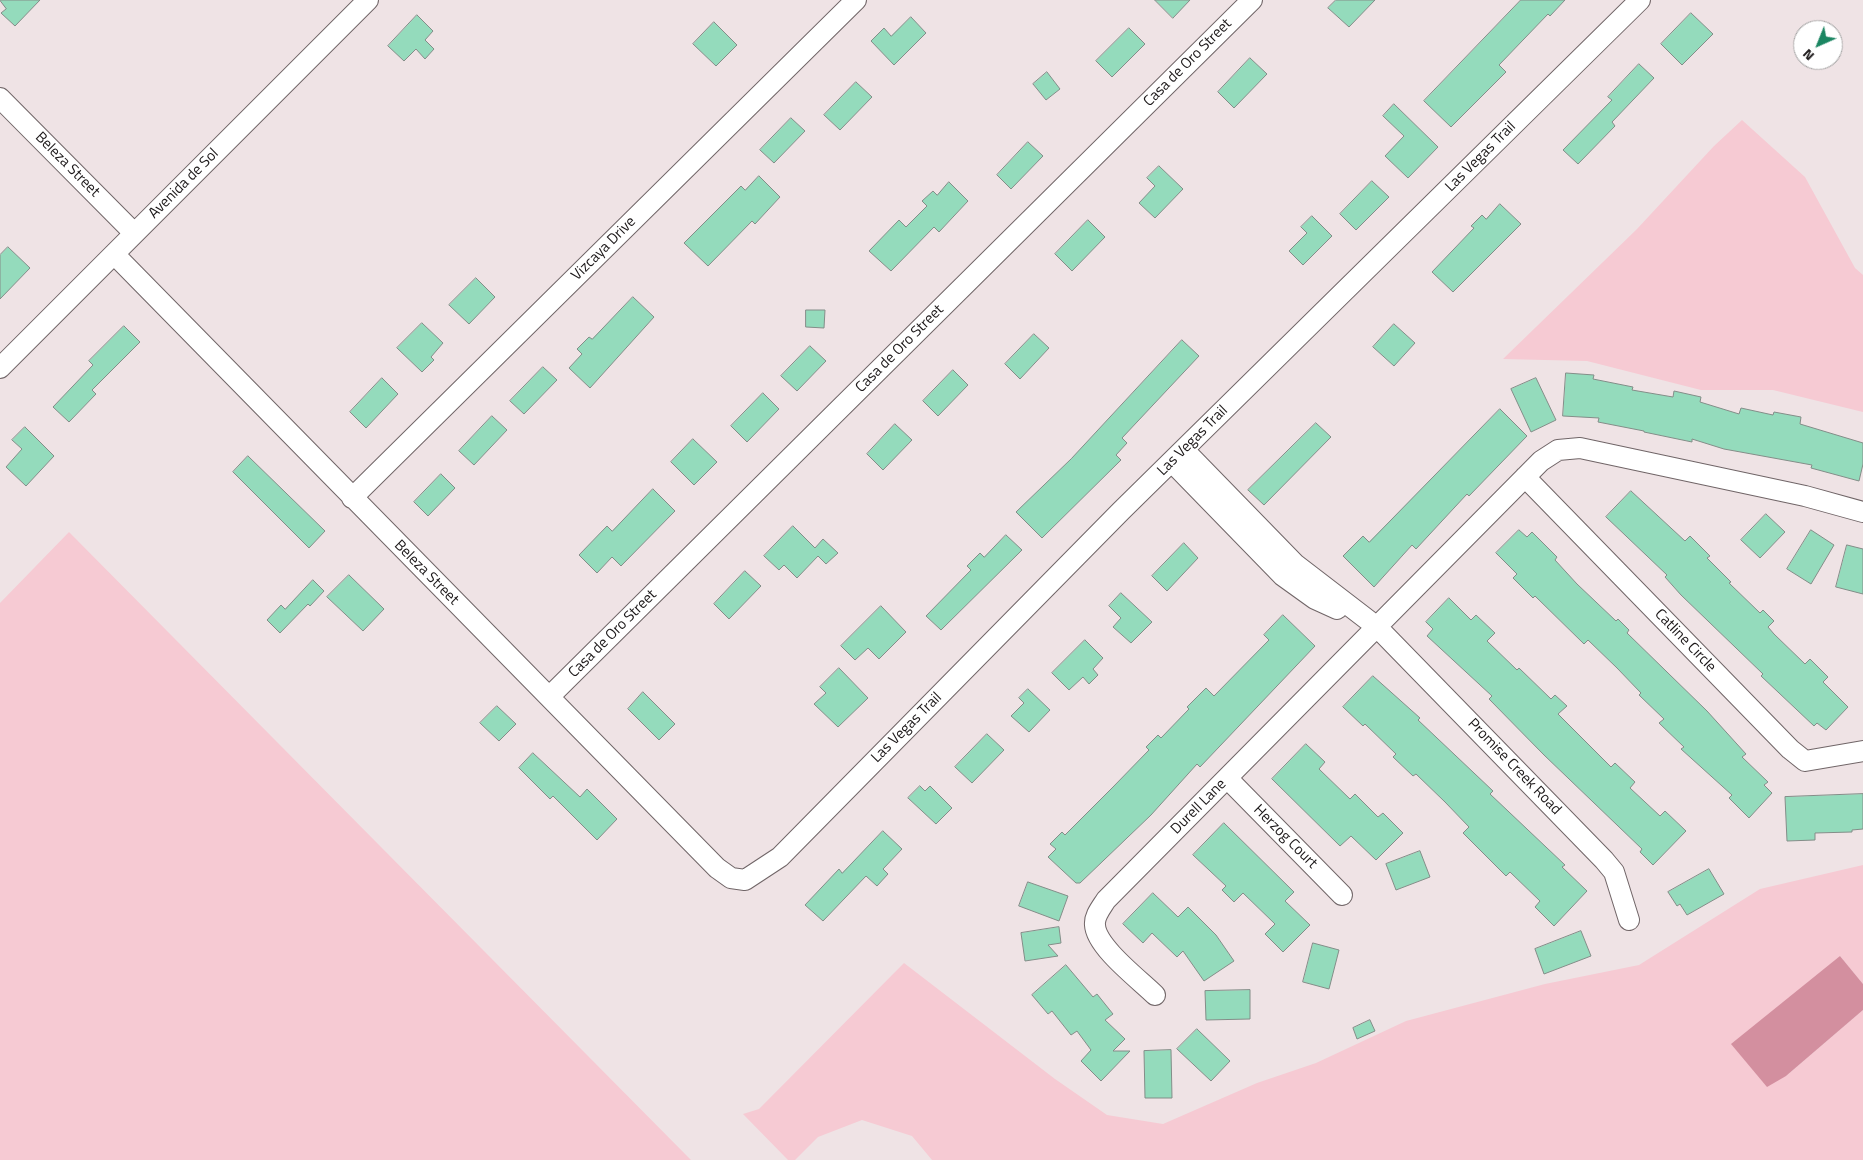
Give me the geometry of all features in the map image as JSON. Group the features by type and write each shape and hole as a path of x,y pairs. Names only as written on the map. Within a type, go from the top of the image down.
{"street":[{"name":"Vizcaya Drive","path":"352,498 856,0"},
{"name":"Casa de Oro Street","path":"549,698 1252,0"},
{"name":"Las Vegas Trail","path":"746,880 780,857 1178,456 1640,0"},
{"name":"Avenida de Sol","path":"0,368 361,2"},
{"name":"Beleza Street","path":"0,98 134,233"},
{"name":"Beleza Street","path":"114,254 717,868 731,878 746,880"},
{"path":"1377,627 1541,461 1558,450 1580,448 1805,496 1863,512"},
{"name":"Promise Creek Road","path":"1178,456 1295,586 1315,599 1377,627 1604,860 1614,872 1629,920"},
{"name":"Catline Circle","path":"1526,477 1790,749 1805,761 1863,751"},
{"name":"Durell Lane","path":"1156,995 1104,945 1096,932 1096,915 1106,900 1377,627"},
{"name":"Herzog Court","path":"1227,778 1342,895"}],"shaded area":[{"path":"1742,120 1805,177 1855,268 1863,275 1863,412 1773,390 1701,390 1587,361 1503,359 1637,229 1714,146"},
{"path":"69,532 691,1160 0,1160 0,603"},
{"path":"1863,865 1863,984 1840,956 1786,1076 1863,1010 1863,1160 932,1160 912,1136 862,1120 818,1137 795,1160 788,1160 743,1114 759,1109 904,963 1055,1079 1107,1115 1163,1124 1257,1083 1316,1063 1406,1021 1545,984 1639,965 1760,889"},
{"path":"1840,956 1863,984 1863,1010 1786,1076 1767,1087 1731,1044"}],"building":[{"path":"0,0 40,0 15,26 1,13 6,9"},
{"path":"1155,0 1190,0 1173,18"},
{"path":"1336,0 1375,0 1349,27 1328,8"},
{"path":"1521,0 1565,0 1550,16 1548,14 1499,65 1506,72 1451,127 1424,101"},
{"path":"1691,13 1713,34 1682,65 1661,44"},
{"path":"417,15 433,31 425,40 434,49 425,59 416,49 404,61 388,46"},
{"path":"911,17 926,33 894,65 871,41 884,28 891,36"},
{"path":"714,22 737,45 716,66 693,44"},
{"path":"1129,28 1145,44 1112,77 1096,61"},
{"path":"1250,58 1267,74 1234,108 1218,92"},
{"path":"1639,64 1654,78 1612,122 1615,126 1578,164 1563,150 1612,100 1608,97"},
{"path":"1047,72 1060,89 1046,100 1033,84"},
{"path":"856,82 872,97 840,130 824,115"},
{"path":"1394,104 1438,147 1408,178 1385,156 1404,136 1383,116"},
{"path":"791,118 805,131 774,163 760,150"},
{"path":"1028,142 1043,156 1011,189 997,175"},
{"path":"1159,166 1183,189 1155,218 1139,203 1155,186 1147,178"},
{"path":"759,176 780,197 755,224 752,221 708,266 684,243 741,186 745,190"},
{"path":"1372,181 1389,197 1356,230 1340,214"},
{"path":"949,182 968,201 939,232 934,227 891,271 869,251 899,220 906,227 927,206 922,201 933,191 937,195"},
{"path":"1500,204 1521,224 1453,292 1432,272 1474,228 1471,226 1482,215 1486,219"},
{"path":"1312,216 1332,236 1303,265 1289,251 1307,233 1301,227"},
{"path":"1088,220 1105,237 1072,271 1055,254"},
{"path":"8,247 30,268 0,299 0,255"},
{"path":"476,278 495,297 469,324 449,305"},
{"path":"633,297 654,317 590,388 569,368 582,354 577,349 589,337 592,339"},
{"path":"806,310 825,310 824,328 806,327"},
{"path":"422,323 443,343 431,357 434,360 422,372 397,348"},
{"path":"1394,324 1415,343 1394,366 1373,347"},
{"path":"124,326 140,342 92,390 96,394 69,422 53,407 93,365 89,361"},
{"path":"1034,334 1049,348 1020,379 1005,364"},
{"path":"1182,340 1199,356 1122,438 1127,443 1116,455 1121,460 1042,538 1016,512 1071,459"},
{"path":"810,346 826,361 797,391 781,376"},
{"path":"543,367 557,380 524,414 510,401"},
{"path":"953,370 968,385 938,416 923,401"},
{"path":"1566,373 1594,375 1593,379 1633,387 1632,390 1673,397 1674,391 1701,397 1700,402 1739,414 1741,408 1773,415 1774,412 1801,417 1800,424 1863,443 1863,464 1859,481 1811,468 1812,465 1724,449 1692,439 1692,442 1598,422 1599,418 1563,416"},
{"path":"382,378 398,394 366,428 350,412"},
{"path":"1536,378 1556,420 1531,432 1511,389"},
{"path":"763,393 779,409 747,442 731,426"},
{"path":"1500,409 1527,436 1469,496 1467,494 1416,549 1412,545 1374,587 1343,556 1363,536 1369,542"},
{"path":"492,416 507,430 474,465 459,451"},
{"path":"1316,423 1331,437 1264,505 1248,490"},
{"path":"895,424 912,440 883,470 867,454"},
{"path":"25,427 54,456 26,486 6,467 22,449 12,440"},
{"path":"693,439 717,462 694,485 671,462"},
{"path":"248,456 325,531 309,548 233,472"},
{"path":"441,474 455,488 428,516 414,502"},
{"path":"653,489 675,511 621,566 612,557 597,573 579,555 607,526 612,531"},
{"path":"1631,491 1685,541 1690,536 1710,556 1707,558 1731,582 1729,583 1760,613 1763,610 1774,621 1768,627 1774,634 1805,664 1810,659 1828,677 1823,682 1848,707 1826,730 1817,723 1814,726 1761,676 1763,674 1681,595 1665,577 1667,575 1606,517"},
{"path":"1766,514 1785,532 1760,558 1741,540"},
{"path":"793,526 815,548 823,539 838,553 826,564 818,556 797,578 784,565 779,570 764,556"},
{"path":"1519,530 1527,537 1532,532 1557,557 1555,560 1577,584 1616,621 1618,619 1629,630 1627,633 1707,711 1746,754 1742,757 1768,782 1764,785 1772,793 1749,818 1729,798 1732,795 1681,749 1684,747 1659,723 1664,719 1639,695 1641,693 1617,668 1588,640 1584,644 1535,596 1533,598 1513,578 1517,574 1496,553"},
{"path":"1811,530 1834,545 1811,584 1787,569"},
{"path":"1006,535 1022,550 941,630 926,616 971,570 967,566 980,553 984,557"},
{"path":"1184,543 1198,558 1167,591 1152,576"},
{"path":"1847,545 1863,549 1863,594 1836,587"},
{"path":"745,571 761,586 729,619 714,604"},
{"path":"349,575 384,609 363,631 327,597"},
{"path":"313,580 324,591 310,606 308,604 280,633 267,620 281,605 285,609"},
{"path":"1121,593 1152,622 1131,643 1113,627 1121,618 1109,606"},
{"path":"1449,598 1471,620 1476,615 1495,633 1487,641 1517,670 1519,668 1551,699 1555,695 1567,706 1558,714 1611,767 1615,763 1635,782 1630,788 1660,816 1665,811 1686,831 1653,865 1640,852 1642,849 1489,699 1492,696 1427,636 1433,629 1426,622"},
{"path":"881,606 906,632 879,659 868,648 855,660 841,646"},
{"path":"1283,615 1315,646 1200,767 1197,764 1151,815 1080,883 1076,883 1048,857 1056,849 1050,844 1062,832 1065,835 1113,787 1149,750 1146,747 1158,735 1161,738 1206,688 1214,696 1269,640 1264,635"},
{"path":"1085,640 1103,658 1093,669 1098,675 1089,684 1083,677 1069,690 1052,673"},
{"path":"839,668 868,698 838,727 814,704 826,693 820,687"},
{"path":"1373,676 1420,718 1418,720 1493,791 1490,794 1565,865 1562,867 1587,891 1554,926 1535,907 1540,901 1510,872 1506,876 1463,833 1469,827 1445,802 1416,774 1413,776 1393,757 1396,754 1365,724 1363,726 1343,707"},
{"path":"1028,689 1050,710 1029,732 1011,716 1024,703 1019,698"},
{"path":"643,692 675,724 659,740 628,709"},
{"path":"497,706 516,724 499,741 480,723"},
{"path":"987,734 1004,750 972,783 955,767"},
{"path":"1306,744 1325,762 1319,769 1350,799 1355,794 1378,817 1383,813 1403,833 1376,860 1351,836 1340,846 1272,779"},
{"path":"533,753 580,797 587,789 617,819 597,840 553,796 550,799 519,768"},
{"path":"920,786 925,791 930,786 952,808 936,824 908,798"},
{"path":"1863,794 1863,829 1852,830 1852,832 1815,833 1815,840 1787,841 1785,797"},
{"path":"1224,823 1294,892 1285,901 1310,925 1283,952 1265,934 1275,924 1243,893 1234,902 1222,890 1226,886 1193,855"},
{"path":"883,831 902,849 883,869 888,874 877,886 866,876 823,921 805,905 839,869 842,873"},
{"path":"1420,851 1430,877 1396,890 1386,864"},
{"path":"1709,869 1724,894 1687,915 1680,904 1677,906 1668,892"},
{"path":"1028,882 1068,896 1059,921 1019,906"},
{"path":"1153,893 1178,917 1188,907 1216,935 1234,961 1204,981 1183,951 1177,957 1152,933 1143,943 1123,924"},
{"path":"1059,927 1061,943 1048,945 1058,956 1025,961 1021,933"},
{"path":"1581,931 1591,956 1544,974 1535,949"},
{"path":"1313,943 1339,950 1329,989 1303,982"},
{"path":"1066,965 1093,997 1097,994 1113,1014 1105,1020 1125,1039 1113,1051 1130,1051 1101,1081 1081,1061 1091,1050 1077,1031 1071,1035 1052,1011 1048,1014 1032,995"},
{"path":"1250,990 1250,1019 1206,1020 1205,991"},
{"path":"1370,1020 1375,1031 1357,1039 1353,1028"},
{"path":"1197,1029 1230,1061 1211,1081 1177,1049"},
{"path":"1171,1050 1172,1098 1145,1098 1144,1051"}]}
